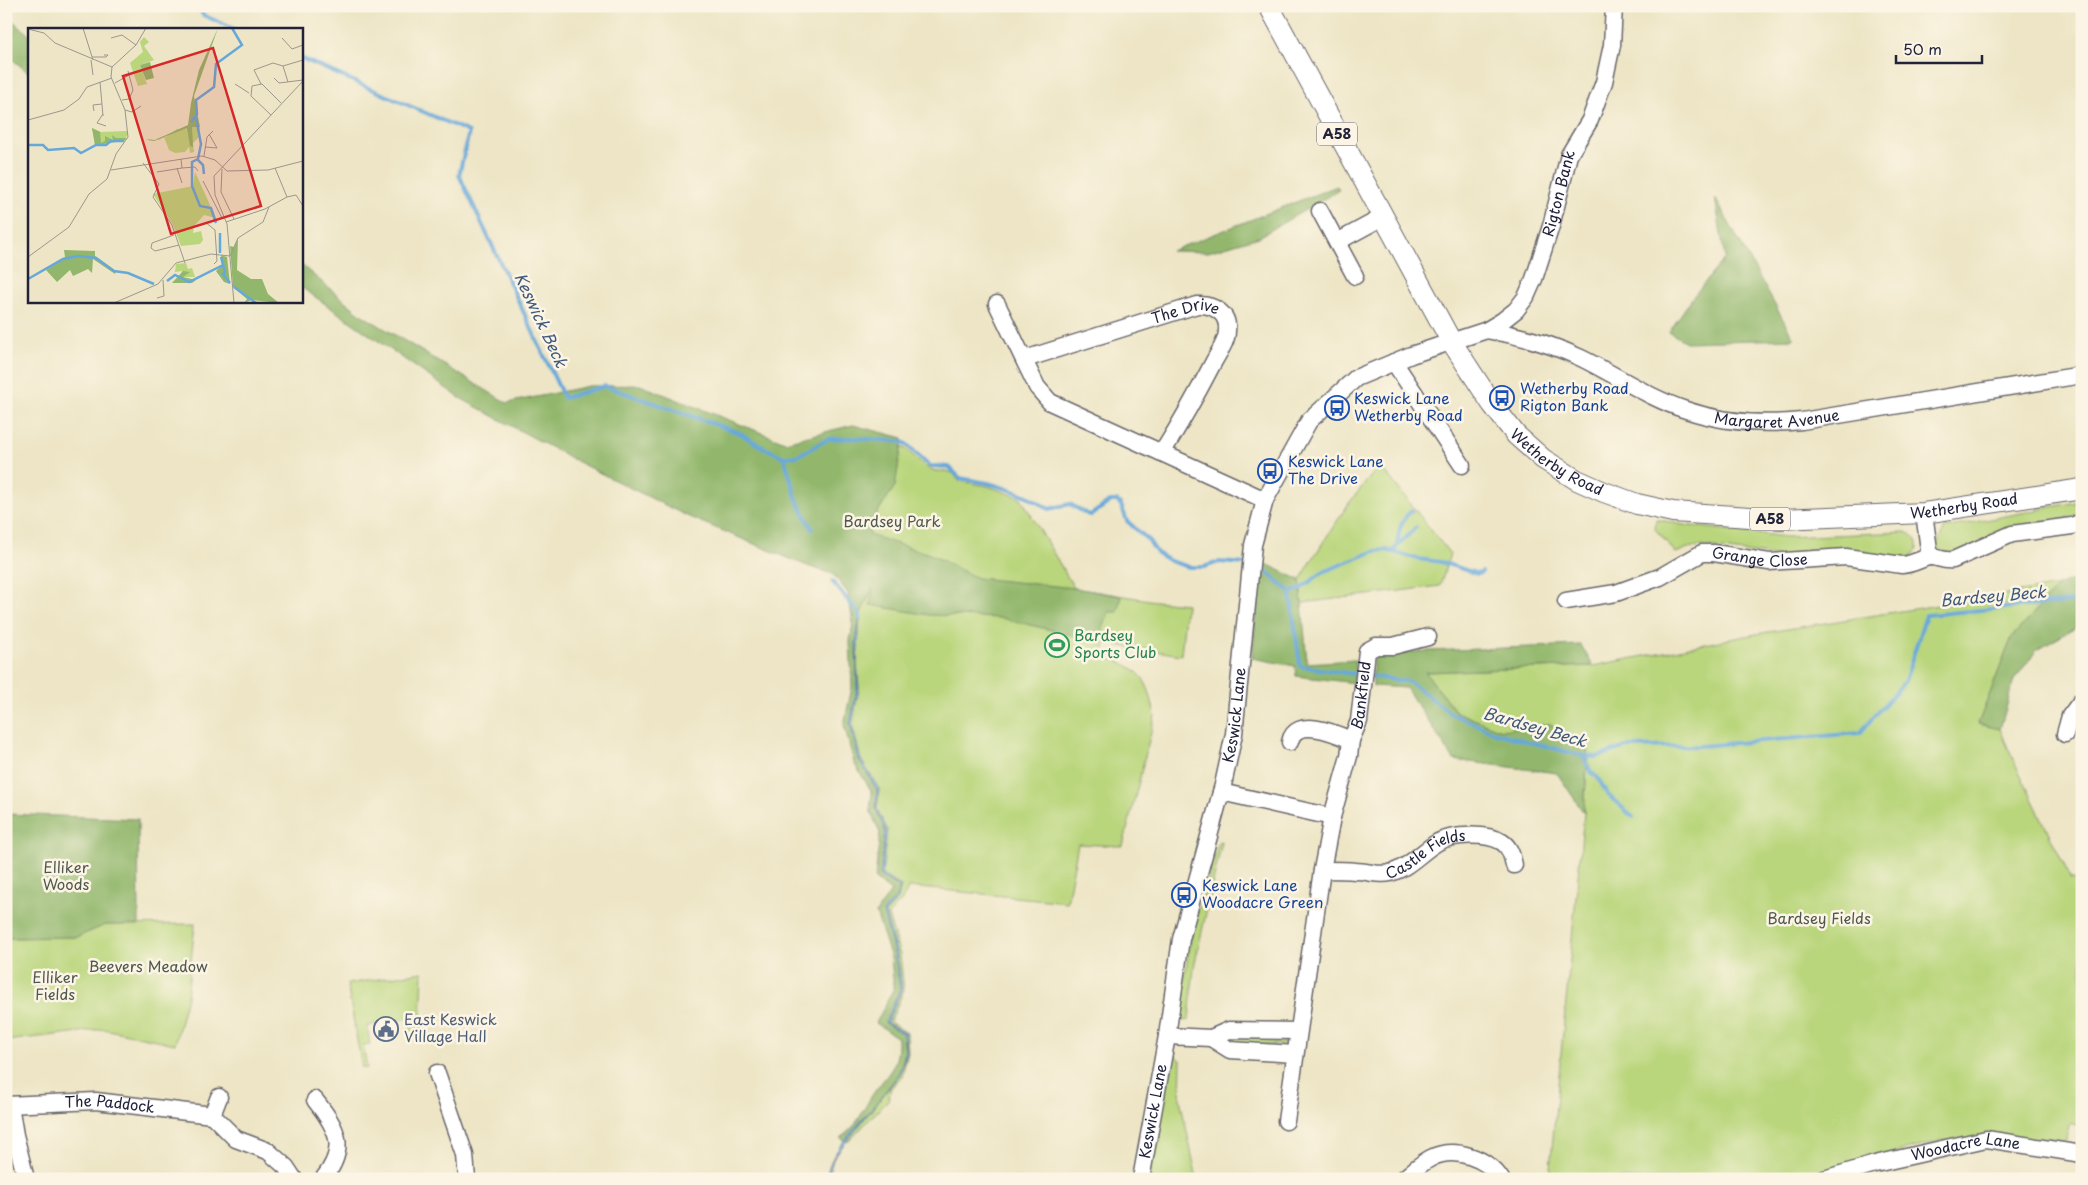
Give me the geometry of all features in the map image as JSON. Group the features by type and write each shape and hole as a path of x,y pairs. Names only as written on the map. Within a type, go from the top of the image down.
{"main road":[{"name":"Wetherby Road","path":"1274,8 1383,217 1451,341 1492,404 1516,434 1543,459 1577,480 1637,504 1673,512 1781,520 1924,513 2082,489"}],"street":[{"name":"Rigton Bank","path":"1451,341 1487,330 1516,310 1526,297 1534,279 1551,226 1569,155 1590,120 1604,82 1612,45 1614,6"},
{"path":"1320,211 1355,276"},
{"path":"1336,242 1383,217"},
{"path":"997,304 1037,387 1050,402 1264,500"},
{"name":"The Drive","path":"1025,359 1197,305 1212,306 1218,310 1227,322 1226,337 1188,411 1162,453"},
{"name":"Margaret Avenue","path":"1487,330 1511,334 1558,348 1684,410 1704,416 1742,422 1802,421 2082,375"},
{"name":"Keswick Lane","path":"1141,1179 1167,1036 1181,939 1221,792 1237,710 1251,563 1258,521 1264,500 1309,420 1356,378 1451,341"},
{"path":"1394,362 1462,466"},
{"path":"1924,513 1930,557"},
{"name":"Grange Close","path":"1566,601 1616,593 1660,578 1702,553 1714,553 1769,562 1846,557 1902,566 1930,557 1947,561 1953,560 2012,534 2072,526 2082,522"},
{"name":"Bankfield","path":"1286,1121 1322,870 1332,817 1349,756 1351,740 1359,721 1367,652 1370,648 1410,642 1428,637"},
{"path":"2065,734 2070,716 2082,700"},
{"name":"Bankfield","path":"1290,742 1293,733 1301,728 1328,731 1351,740"},
{"path":"1221,792 1332,817"},
{"name":"Castle Fields","path":"1322,870 1383,874 1394,872 1440,841 1475,835 1502,842 1510,850 1514,865"},
{"path":"1167,1036 1211,1038 1229,1030 1298,1031"},
{"path":"1211,1038 1230,1050 1295,1054"},
{"path":"437,1073 466,1155 467,1179"},
{"path":"220,1097 212,1115 236,1139 268,1152 286,1167 294,1179"},
{"path":"315,1100 332,1123 339,1147 334,1166 323,1179"},
{"name":"The Paddock","path":"8,1105 96,1101 212,1115"},
{"path":"8,1105 26,1179"},
{"name":"Woodacre Lane","path":"1824,1179 1875,1164 1986,1139 2082,1154"},
{"path":"1403,1179 1431,1158 1444,1153 1458,1153 1473,1157 1486,1164 1501,1179"}],"green space":[{"path":"6,15 28,34 28,72 6,54"},
{"path":"1337,186 1339,190 1259,237 1208,252 1171,251"},
{"path":"1715,198 1794,339 1686,342 1669,332 1692,298 1725,258"},
{"path":"302,266 362,315 507,403 589,386 640,385 785,442 853,425 903,438 895,486 871,522 869,535 930,554 977,578 1074,588 1121,596 1118,612 1109,612 1102,632 1101,642 1001,618 929,615 870,605 873,588 860,615 856,641 857,688 850,724 859,760 877,790 876,809 885,830 880,876 900,887 896,898 883,912 895,956 900,989 885,1023 903,1034 905,1053 899,1074 846,1141 840,1138 856,1123 873,1094 892,1069 898,1048 898,1038 876,1023 894,988 891,958 876,913 891,891 875,879 880,833 870,810 872,792 854,763 844,725 852,687 850,641 853,623 848,593 833,574 810,567 689,517 580,463 460,398 302,288"},
{"name":"Bardsey Sports Club","path":"894,445 905,448 926,467 935,471 953,473 959,481 988,486 1021,498 1074,588 1186,604 1181,655 1105,643 1102,657 1126,665 1134,670 1145,683 1155,716 1123,846 1078,844 1067,902 909,887 901,902 888,915 900,955 904,990 890,1022 907,1033 908,1053 902,1076 891,1088 888,1100 848,1142 900,1074 905,1033 887,1023 902,989 885,913 898,899 882,875 887,829 877,809 879,789 861,760 852,725 859,688 857,663 860,615 874,585 810,452"},
{"path":"1380,465 1450,554 1440,586 1302,603 1300,580 1349,503"},
{"path":"2082,501 2082,513 2072,517 2033,524 1954,554 1943,552 1937,546 1945,528"},
{"path":"1656,519 1683,525 1787,537 1905,532 1915,539 1917,549 1912,558 1782,557 1699,546 1676,553 1655,529"},
{"path":"1260,561 1300,580 1307,663 1355,660 1355,683 1296,676 1295,666 1252,658"},
{"path":"2082,576 2082,624 2036,651 2014,680 2000,729 1978,724 2012,637 2058,586"},
{"name":"Bardsey Fields","path":"2058,586 2012,637 1978,724 2000,729 2071,879 2082,880 2082,1127 2071,1123 2066,1140 1941,1141 1791,1179 1549,1179 1584,813 1588,746 1496,733 1456,712 1425,672 1593,666 1756,634"},
{"path":"1581,645 1593,666 1425,672 1456,712 1501,730 1550,724 1588,746 1584,813 1557,773 1454,760 1406,688 1373,686 1373,661 1379,653"},
{"name":"Elliker Woods","path":"6,814 138,819 139,925 105,925 77,937 6,938"},
{"path":"1219,841 1222,842 1194,967 1189,1020 1184,1021 1178,1017 1192,931"},
{"path":"195,924 187,997 175,1044 104,1029 6,1041 6,938 77,937 105,925"},
{"path":"423,972 421,1022 423,1037 412,1039 408,1018 367,1026 370,1044 363,1045 367,1068 362,1068 347,984"},
{"path":"1232,1036 1286,1038 1287,1040 1284,1045 1235,1044 1231,1040"},
{"path":"1175,1056 1181,1060 1180,1099 1197,1179 1149,1179 1170,1057"}],"water":[{"path":"860,615 857,663 859,688 852,725 861,760 879,789 877,809 887,829 882,875 901,886 898,899 885,913 897,955 902,989 887,1023 905,1033 907,1053 900,1074 885,1093 900,1069 905,1051 903,1034 885,1023 900,989 895,956 883,912 896,898 900,887 880,876 885,830 876,809 877,790 859,760 850,724 857,688 856,641"},
{"path":"875,1105 835,1156 850,1134"}],"waterway":[{"name":"Keswick Beck","path":"198,6 203,15 232,28"},
{"name":"Keswick Beck","path":"302,58 469,132 459,175 564,398 605,386 740,433 784,457 797,500 812,529"},
{"name":"Bardsey Beck","path":"784,457 797,456 828,439 851,438 905,443 930,466 949,467 960,478 1008,489 1027,496 1049,509 1070,504 1091,515 1111,501 1117,501 1121,505 1127,521 1149,541 1157,553 1170,561 1189,567 1204,567 1219,562 1246,564"},
{"path":"1397,545 1401,526 1412,510"},
{"path":"1392,552 1416,527"},
{"path":"1290,592 1299,590 1323,572 1375,551 1386,550 1418,559 1441,562 1478,574 1482,572"},
{"name":"Bardsey Beck","path":"1256,565 1266,571 1290,592 1300,666 1360,675"},
{"name":"Keswick Beck","path":"832,581 860,615 860,619"},
{"name":"Bardsey Beck","path":"1369,676 1410,682 1452,714 1496,733 1583,756 1597,757 1626,747 1700,746 1860,733 1905,681 1926,615 2082,601"},
{"path":"1583,756 1591,772 1598,778 1608,795 1633,817"}],"place":[{"name":"Wetherby Road Rigton Bank","path":"1502,398"},
{"name":"Keswick Lane Wetherby Road","path":"1337,408"},
{"name":"Keswick Lane The Drive","path":"1270,471"},
{"name":"Bardsey Sports Club","path":"1057,645"},
{"name":"Keswick Lane Woodacre Green","path":"1184,895"},
{"name":"East Keswick Village Hall","path":"386,1029"}],"park label":[{"name":"Bardsey Park","path":"892,522"},
{"name":"Beevers Meadow","path":"148,967"},
{"name":"Elliker Fields","path":"55,986"}]}
